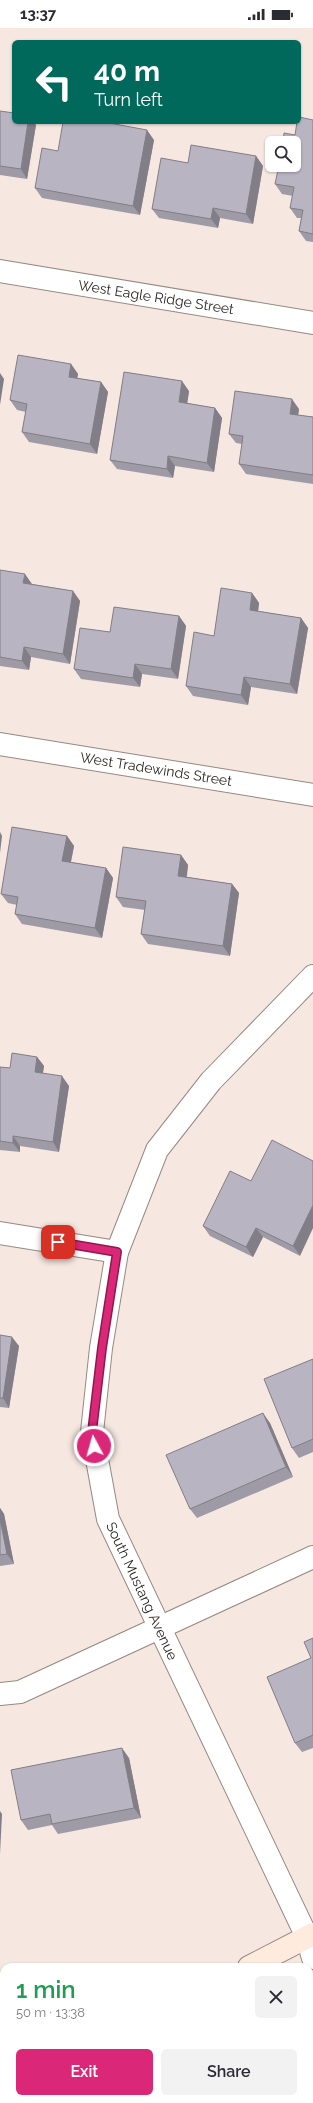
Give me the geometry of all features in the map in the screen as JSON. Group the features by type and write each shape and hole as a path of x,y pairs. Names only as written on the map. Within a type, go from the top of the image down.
{"street":[{"name":"West Eagle Ridge Street","path":"0,272 313,323"},
{"name":"West Tradewinds Street","path":"0,744 313,795"},
{"name":"South Mustang Avenue","path":"313,976 211,1081 156,1150 117,1252 102,1348 92,1432 108,1519 310,1936 313,1958"},
{"path":"0,1233 117,1252"},
{"path":"0,1694 20,1692 313,1557"},
{"path":"257,1963 310,1936"}],"building":[{"path":"0,111 12,113 12,124 28,124 21,169 0,166"},
{"path":"301,117 313,120 313,234 299,231 303,210 290,208 294,187 275,184 278,172 301,172 301,136 284,136 284,133 295,135 297,124 301,124"},
{"path":"63,124 115,124 147,130 133,206 35,188 42,148 58,151"},
{"path":"191,145 256,156 246,214 213,208 211,219 152,209 161,158 188,163"},
{"path":"18,355 71,364 69,377 101,382 90,444 22,432 27,404 10,400"},
{"path":"124,372 182,381 179,402 215,408 207,463 168,456 167,469 110,460"},
{"path":"235,391 292,399 290,414 313,417 313,475 239,464 243,436 229,434"},
{"path":"0,570 25,574 23,583 73,591 63,654 24,647 22,661 0,657"},
{"path":"221,588 252,593 250,610 301,618 290,684 244,677 241,695 186,686 194,632 214,636"},
{"path":"114,607 179,616 171,669 135,664 133,678 74,669 80,628 110,632"},
{"path":"12,827 67,836 62,861 106,868 95,928 15,914 18,897 1,894"},
{"path":"123,847 181,855 178,876 232,884 223,946 141,934 146,901 116,897"},
{"path":"12,1053 37,1057 35,1072 62,1076 53,1142 13,1136 13,1143 0,1141 0,1067 10,1068"},
{"path":"272,1140 313,1161 313,1205 293,1246 256,1228 246,1247 203,1226 230,1171 251,1181"},
{"path":"0,1335 12,1337 3,1398 0,1398"},
{"path":"313,1359 313,1439 292,1448 264,1379"},
{"path":"263,1413 286,1467 190,1509 166,1455"},
{"path":"0,1519 7,1554 0,1555"},
{"path":"313,1638 313,1735 295,1743 267,1677 311,1658 304,1642"},
{"path":"122,1748 134,1808 52,1824 50,1814 21,1820 11,1770"}],"route":[{"path":"58,1242 117,1252 102,1348 92,1432 94,1446"}]}
